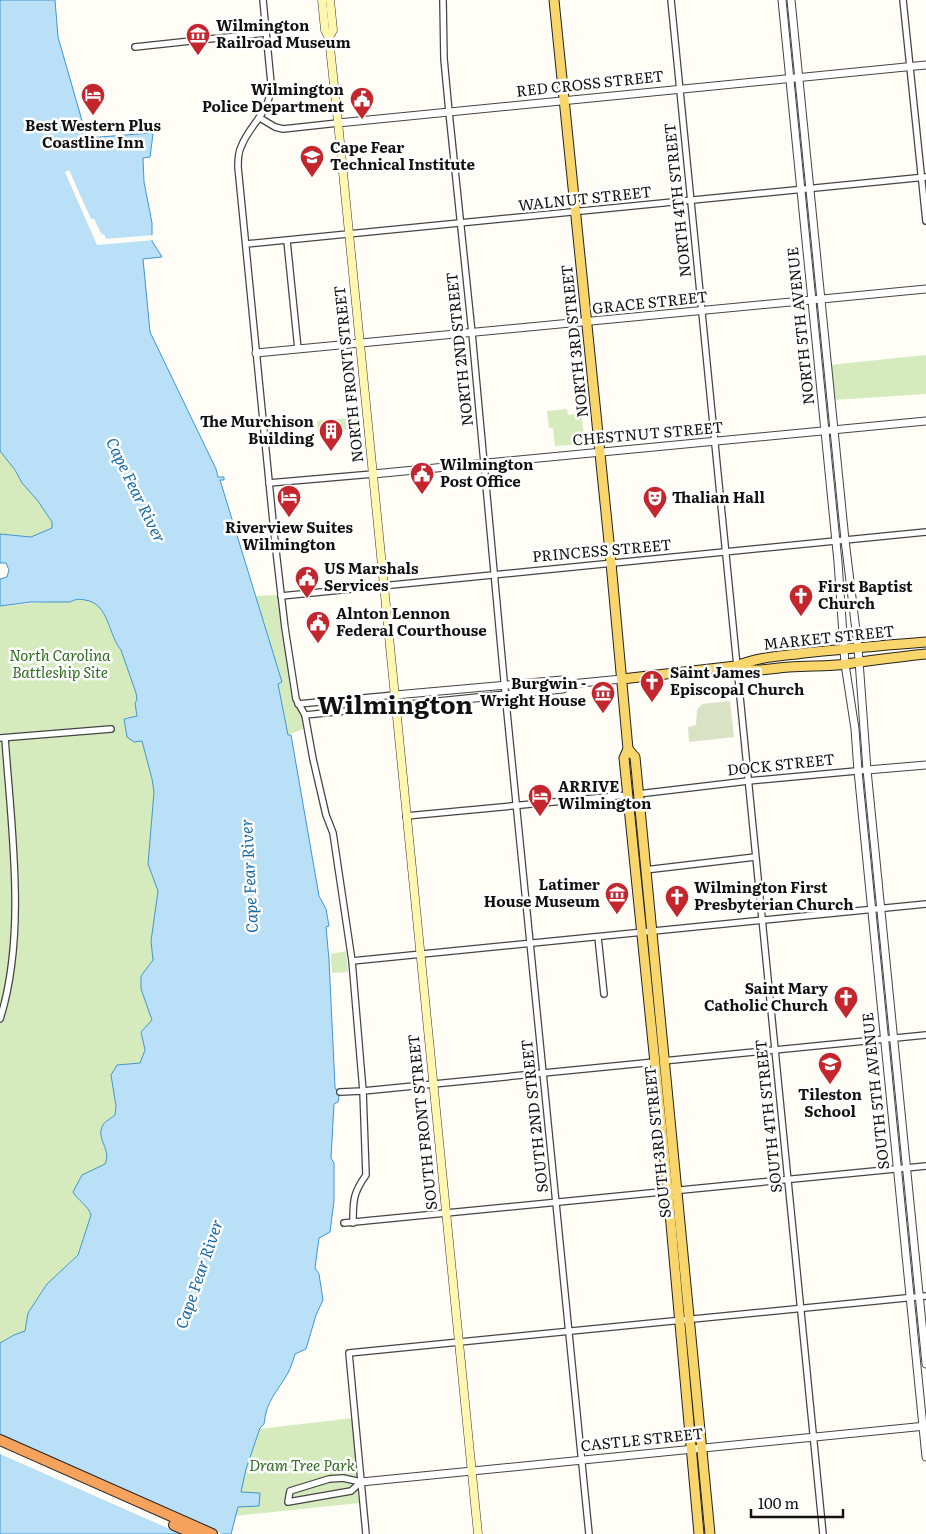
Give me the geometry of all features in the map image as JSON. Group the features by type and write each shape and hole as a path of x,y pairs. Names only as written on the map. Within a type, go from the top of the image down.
{"highway":[{"path":"0,1440 212,1534"},
{"path":"0,1446 195,1534"}],"main road":[{"name":"NORTH FRONT STREET","path":"322,0 334,80 396,706"},
{"name":"NORTH FRONT STREET","path":"329,38 333,30 330,0"},
{"name":"NORTH 3RD STREET","path":"554,0 612,564 622,679"},
{"name":"MARKET STREET","path":"622,679 736,666 750,660 858,647 926,642"},
{"name":"MARKET STREET","path":"736,666 745,670 755,670 790,666 845,664 926,654"},
{"name":"SOUTH 3RD STREET","path":"622,679 628,749 624,758 633,794 645,870 646,932"},
{"name":"SOUTH FRONT STREET","path":"396,706 478,1534"},
{"name":"SOUTH 3RD STREET","path":"633,794 684,1320 699,1534"},
{"name":"SOUTH 3RD STREET","path":"684,1320 702,1448 710,1534"}],"street":[{"path":"263,0 271,90 268,105 241,146 238,161 281,596 296,699 304,715 312,759 332,833 352,961 363,1091 366,1175 358,1186 353,1198 353,1223"},
{"name":"NORTH 4TH STREET","path":"671,0 736,666"},
{"name":"NORTH 5TH AVENUE","path":"782,0 826,431 845,664"},
{"path":"791,0 845,540 858,647"},
{"path":"903,0 909,67 924,177 926,221"},
{"name":"NORTH 2ND STREET","path":"443,1 444,59 506,695"},
{"path":"135,47 266,34"},
{"name":"RED CROSS STREET","path":"260,118 283,129 926,65"},
{"name":"WALNUT STREET","path":"246,244 810,190 924,177"},
{"path":"287,241 298,349"},
{"name":"GRACE STREET","path":"256,353 586,323 926,289"},
{"name":"CHESTNUT STREET","path":"373,474 926,421"},
{"path":"269,483 373,474"},
{"name":"PRINCESS STREET","path":"281,596 926,532"},
{"name":"SOUTH 5TH AVENUE","path":"858,647 880,909 906,1168 923,1296 926,1364"},
{"name":"SOUTH 5TH AVENUE","path":"845,664 854,721 926,1457"},
{"name":"SOUTH 4TH STREET","path":"736,666 823,1534"},
{"name":"MARKET STREET","path":"298,704 505,684 562,680 570,684 622,679"},
{"name":"MARKET STREET","path":"304,715 564,689 570,684"},
{"name":"SOUTH 2ND STREET","path":"506,695 590,1534"},
{"path":"0,1019 9,984 15,914 11,823 2,738 111,729"},
{"name":"DOCK STREET","path":"406,816 926,764"},
{"path":"645,870 755,857"},
{"path":"352,961 926,904"},
{"path":"598,937 604,994"},
{"path":"340,1092 926,1035"},
{"path":"344,1223 926,1166"},
{"path":"366,1534 349,1353 923,1296"},
{"name":"CASTLE STREET","path":"362,1482 924,1426"},
{"path":"343,1478 362,1482 351,1491 288,1502 290,1491 329,1479 343,1478"}],"green space":[{"path":"926,355 926,394 833,400 830,365"},
{"path":"567,409 568,415 581,411 585,444 555,446 553,428 549,428 547,411"},
{"path":"359,417 360,428 318,433 317,421"},
{"path":"0,451 15,470 22,483 38,501 52,522 52,528 31,537 0,534"},
{"path":"277,595 294,701 302,716 303,729 288,735 278,683 282,682 255,596"},
{"name":"North Carolina Battleship Site","path":"83,599 99,607 121,650 137,700 135,703 137,716 124,718 125,726 142,741 152,779 154,792 148,864 158,891 151,941 153,960 141,989 152,1020 141,1032 145,1050 140,1063 117,1065 115,1115 103,1125 101,1130 107,1154 105,1164 82,1175 73,1192 88,1208 91,1215 78,1255 47,1284 28,1313 25,1331 0,1343 0,606"},
{"path":"730,701 734,737 689,742 688,727 696,725 697,710 702,704"},
{"path":"346,951 348,972 332,973 331,954"},
{"name":"Dram Tree Park","path":"353,1418 359,1503 235,1516 246,1469 259,1429"}],"water":[{"name":"Cape Fear River","path":"0,0 55,0 58,37 87,138 153,134 150,157 143,158 144,182 152,223 152,241 162,257 143,259 150,332 216,469 218,477 224,477 224,480 220,480 282,682 278,684 288,735 291,735 319,896 326,909 329,926 326,927 335,1087 339,1096 338,1102 334,1104 331,1158 334,1163 334,1201 330,1232 319,1238 315,1268 319,1274 323,1300 316,1315 306,1349 295,1354 288,1373 267,1409 264,1424 260,1428 246,1469 241,1492 260,1493 259,1506 238,1507 231,1534 0,1534 0,1343 25,1331 28,1313 47,1284 78,1255 91,1215 88,1208 73,1192 82,1175 105,1164 107,1154 101,1130 104,1124 115,1115 116,1106 111,1075 117,1065 140,1063 145,1050 141,1032 152,1020 141,989 141,976 153,960 151,941 158,891 148,864 154,792 152,779 142,741 134,742 127,737 124,719 137,716 136,693 121,650 104,613 93,602 81,599 70,602 31,602 0,606 0,579 7,577 9,570 6,563 0,563 0,534 31,537 52,528 52,522 0,451"}],"pier":[{"path":"69,170 91,219 94,219 106,239 154,235 154,240 97,245 65,172"},
{"path":"0,1436 222,1534 181,1534 0,1454"}],"place":[{"name":"Wilmington Railroad Museum","path":"198,56"},
{"name":"Best Western Plus Coastline Inn","path":"93,116"},
{"name":"Wilmington Police Department","path":"362,120"},
{"name":"Cape Fear Technical Institute","path":"312,178"},
{"name":"The Murchison Building","path":"331,452"},
{"name":"Wilmington Post Office","path":"422,495"},
{"name":"Riverview Suites Wilmington","path":"289,518"},
{"name":"Thalian Hall","path":"655,519"},
{"name":"US Marshals Services","path":"307,599"},
{"name":"First Baptist Church","path":"801,617"},
{"name":"Alnton Lennon Federal Courthouse","path":"318,644"},
{"name":"Saint James Episcopal Church","path":"652,703"},
{"name":"Burgwin - Wright House","path":"603,714"},
{"name":"ARRIVE Wilmington","path":"540,817"},
{"name":"Latimer House Museum","path":"617,915"},
{"name":"Wilmington First Presbyterian Church","path":"677,918"},
{"name":"Saint Mary Catholic Church","path":"846,1019"},
{"name":"Tileston School","path":"830,1085"}],"district":[{"name":"Wilmington","path":"395,705"}]}
